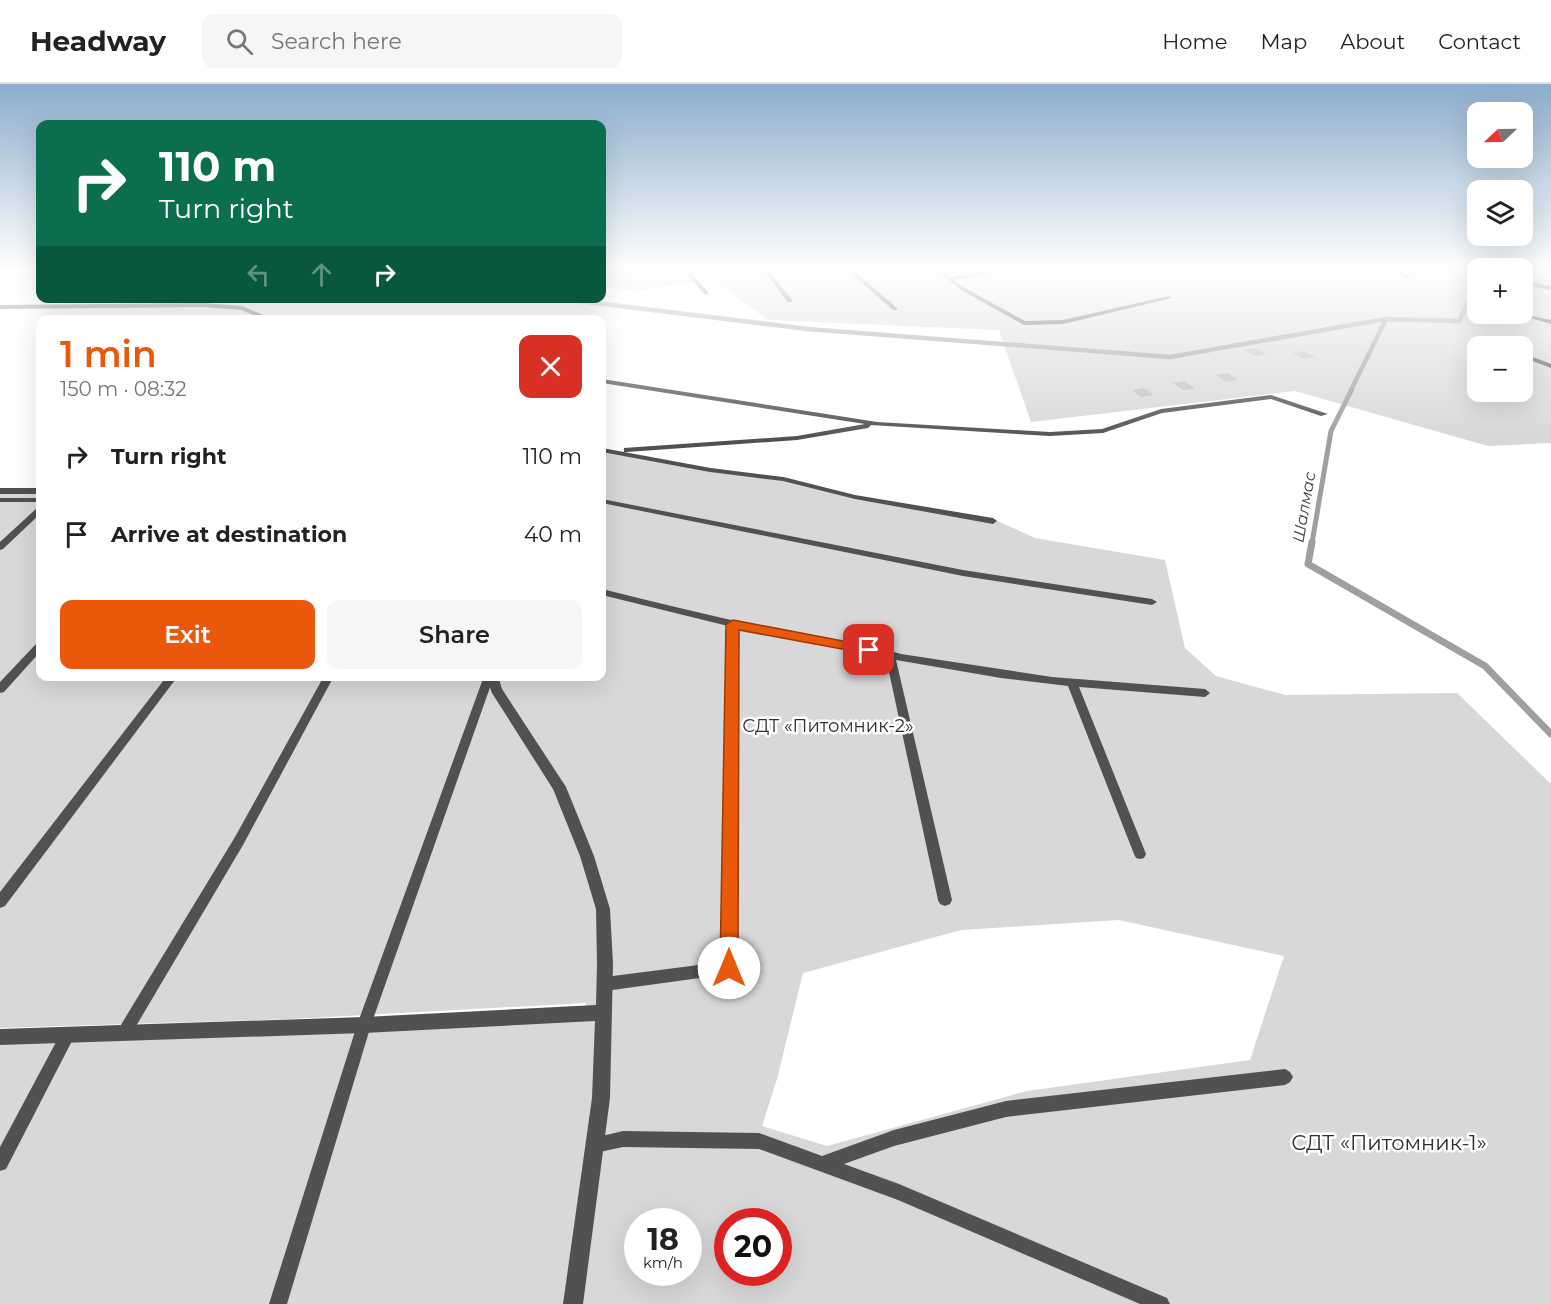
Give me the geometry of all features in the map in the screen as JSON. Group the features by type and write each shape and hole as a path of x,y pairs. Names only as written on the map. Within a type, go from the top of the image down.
{"street":[{"path":"0,490 36,491"},
{"path":"493,681 496,690 559,787 587,855 603,909 601,1098 573,1304"},
{"path":"0,1037 363,1025 603,1013"}],"lane":[{"path":"1533,359 1551,366"},
{"path":"606,382 877,424 1050,434 1104,430 1161,411 1270,397 1324,414"},
{"path":"606,451 797,438 877,424"},
{"path":"606,451 710,470 783,479 855,497 993,521"},
{"path":"0,500 36,500"},
{"path":"606,502 963,573 1152,602"},
{"path":"0,547 36,514"},
{"path":"606,593 733,624 1003,675 1205,693"},
{"path":"604,984 729,968 733,624"},
{"path":"0,689 36,650"},
{"path":"890,654 945,900"},
{"path":"0,902 168,681"},
{"path":"124,1033 239,841 326,681"},
{"path":"278,1304 363,1025 489,681"},
{"path":"1072,682 1140,854"},
{"path":"0,1163 68,1034"},
{"path":"822,1164 894,1138 1006,1109 1285,1077"},
{"path":"595,1145 623,1138 759,1141 899,1192 1161,1304"}],"green space":[{"path":"905,326 1551,326 1551,443 1488,446 1295,391 1031,422 999,330"},
{"name":"СДТ «Питомник-2»","path":"606,449 712,468 789,478 852,495 993,519 1035,538 1165,560 1185,648 1216,676 1285,695 1457,693 1551,784 1551,1304 0,1304 0,1044 587,1020 586,1003 291,1019 0,1028 0,492 36,493 36,681 606,681","holes":["1119,920 1284,956 1250,1060 1027,1091 827,1146 762,1126 777,1079 803,973 961,930"]}],"building":[{"path":"1256,348 1266,354 1255,356 1244,350"},
{"path":"1304,351 1315,357 1304,359 1293,353"},
{"path":"1228,373 1238,380 1226,382 1216,375"},
{"path":"1185,381 1195,389 1183,390 1173,383"},
{"path":"1144,388 1154,395 1141,397 1132,390"}],"waterway":[{"path":"783,326 1170,357 1347,326"},
{"name":"Шалмас","path":"1351,390 1383,326"},
{"name":"Шалмас","path":"1312,543 1331,431 1352,389"},
{"name":"Шалмас","path":"1312,542 1308,564 1485,666 1551,734"}],"route":[{"path":"729,968 733,624 869,650"}],"park label":[{"name":"СДТ «Питомник-1»","path":"1389,1142"}]}
